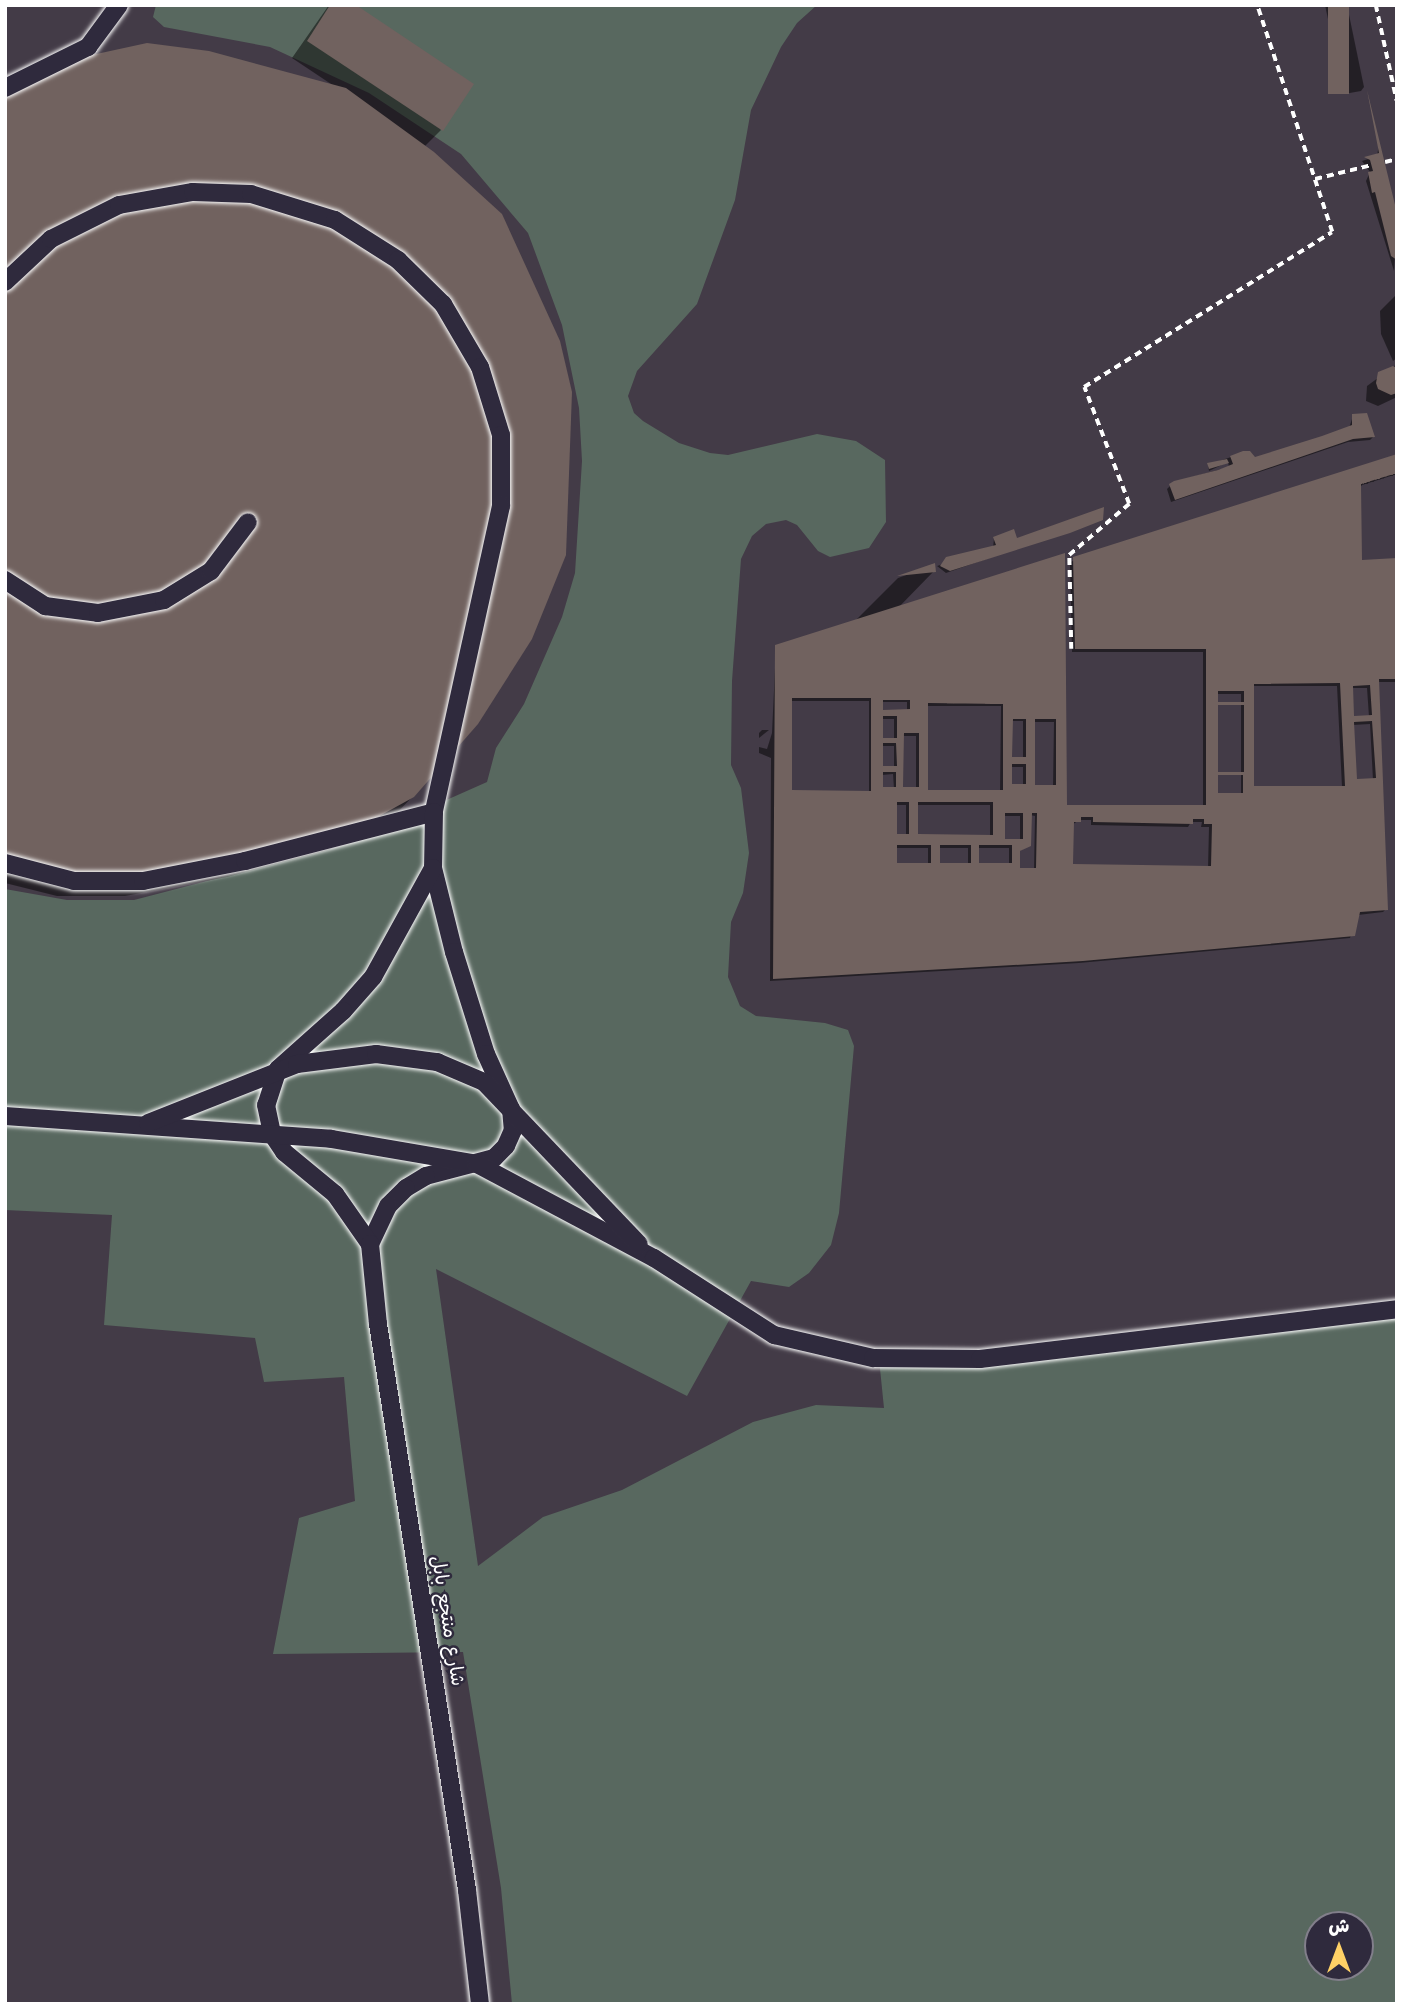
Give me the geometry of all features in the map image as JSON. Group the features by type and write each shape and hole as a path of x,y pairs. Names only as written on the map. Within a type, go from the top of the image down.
{"street":[{"path":"5,88 88,47 119,5"},
{"path":"5,282 51,239 119,205 193,192 251,194 335,220 398,260 443,304 480,367 501,435 501,506 434,812 433,868 470,1007 511,1109 513,1129 506,1146 477,1164 426,1176 406,1188 388,1206 370,1244"},
{"path":"5,580 45,606 98,613 164,600 211,571 248,522"},
{"path":"5,863 74,881 143,881 245,861 434,812"},
{"path":"272,1134 266,1105 278,1069 343,1011 373,977 433,868"},
{"path":"139,1126 278,1069 345,1056 404,1055 462,1070 484,1082 654,1258"},
{"path":"5,1116 377,1143 477,1164 654,1258 774,1335 816,1348 879,1359 980,1359 1397,1309"},
{"name":"شارع منتجع بابل","path":"272,1134 284,1152 349,1209 370,1244 378,1324 467,1890 480,2004"}],"path":[{"path":"1070,649 1069,555 1129,504 1084,387 1332,232 1257,5"},
{"path":"1376,5 1397,101"},
{"path":"1385,162 1397,159"},
{"path":"1315,179 1372,165"}],"green space":[{"path":"156,5 817,5 797,23 781,47 751,110 735,200 697,304 637,371 628,396 634,413 643,421 679,443 710,453 728,455 817,434 856,441 885,460 886,522 869,548 830,557 818,551 797,525 786,520 766,524 752,536 741,559 732,681 731,765 741,788 749,853 743,893 731,922 728,977 740,1006 756,1016 825,1023 848,1030 854,1046 839,1213 831,1245 809,1273 789,1287 751,1281 687,1396 436,1269 478,1566 543,1517 622,1490 753,1422 816,1405 884,1408 879,1359 908,1361 1397,1309 1397,2004 512,2004 501,1888 463,1652 273,1654 299,1518 355,1501 344,1377 264,1382 255,1338 104,1325 112,1215 5,1210 5,889 67,900 134,900 345,845 487,782 496,748 524,704 562,617 575,573 582,461 579,408 562,325 528,233 461,154 369,93 270,47 164,27 153,17"}],"building":[{"path":"330,5 356,5 474,84 443,131 307,41"},
{"path":"1328,5 1349,5 1349,94 1328,94"},
{"path":"147,43 209,51 346,88 434,152 502,214 560,341 572,392 566,555 532,639 478,724 414,797 347,834 245,861 74,881 5,863 5,88 55,63"},
{"path":"1367,90 1397,213 1397,260 1391,256 1375,192 1372,193 1368,172 1373,171 1370,160 1364,157 1379,153"},
{"path":"1393,366 1397,368 1397,393 1391,395 1378,389 1376,383 1378,372"},
{"path":"1367,413 1375,437 1353,439 1175,500 1169,484 1174,481 1233,464 1230,456 1243,451 1250,451 1255,457 1322,436 1352,425 1352,414"},
{"path":"1397,454 1397,473 1361,484 1362,560 1397,558 1397,679 1379,679 1388,910 1360,912 1355,936 1083,961 773,979 775,645 1065,553 1067,805 1206,805 1206,649 1075,649 1073,557","holes":["1340,683 1345,786 1254,786 1254,684","1370,685 1372,715 1354,716 1353,686","1218,691 1244,691 1244,702 1218,702","792,698 871,698 871,791 792,790","883,700 910,700 910,709 883,710","928,703 1003,704 1003,790 928,790","1218,705 1244,705 1244,772 1218,772","883,716 897,716 897,738 883,738","1013,719 1026,719 1026,757 1012,757","1035,719 1056,719 1056,785 1035,785","1372,721 1376,778 1357,779 1354,722","904,733 919,733 919,787 903,787","883,743 896,743 897,766 883,766","1012,764 1026,764 1026,784 1012,784","883,772 896,772 896,787 883,787","1218,775 1243,775 1243,793 1218,793","897,802 909,802 909,834 897,834","918,802 993,802 993,835 918,834","1005,813 1023,813 1023,839 1005,839","1032,813 1037,813 1036,868 1020,868 1020,851 1031,846","1081,817 1093,817 1093,822 1193,824 1193,819 1204,819 1204,824 1212,824 1211,866 1073,864 1074,822 1081,822","897,845 931,845 931,863 897,863","940,845 971,845 971,863 940,863","979,845 1012,845 1012,863 979,863"]},
{"path":"1227,459 1229,463 1209,469 1207,463"},
{"path":"1104,507 1103,520 1070,533 950,571 940,566 946,557 996,545 993,537 1014,529 1017,538"},
{"path":"935,563 936,572 897,576"}]}
